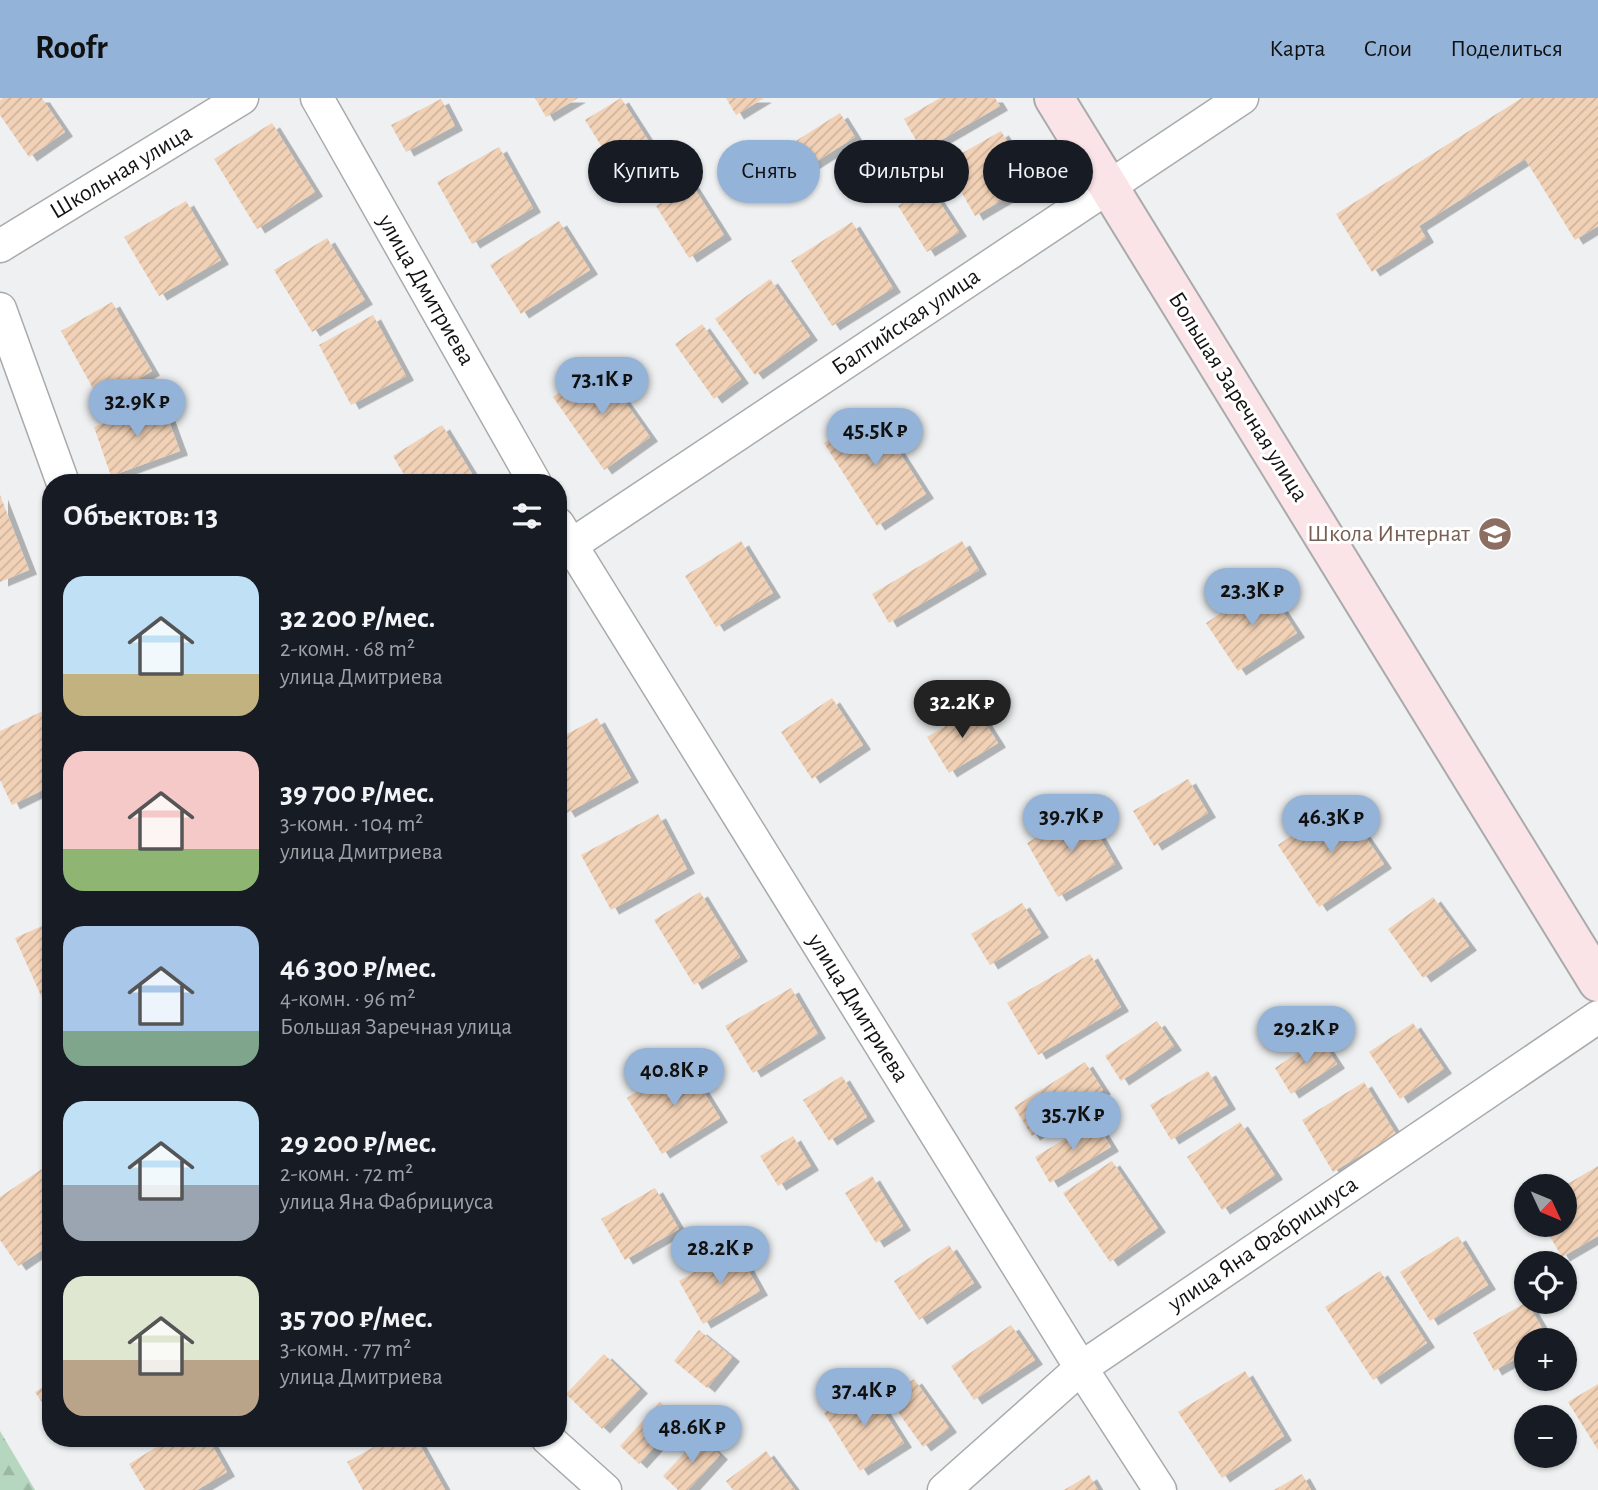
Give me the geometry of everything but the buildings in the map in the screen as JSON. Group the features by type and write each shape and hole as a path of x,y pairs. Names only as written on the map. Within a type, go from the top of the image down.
{"street":[{"name":"Школьная улица","path":"0,246 242,98"},
{"name":"улица Дмитриева","path":"317,98 530,474"},
{"name":"Большая Заречная улица","path":"1054,98 1598,982"},
{"name":"Балтийская улица","path":"567,533 1109,187 1242,98"},
{"path":"0,309 60,474"},
{"name":"улица Дмитриева","path":"567,540 1080,1367 1160,1490"},
{"name":"улица Яна Фабрициуса","path":"944,1490 1080,1367 1598,1017"},
{"path":"557,1447 605,1490"}],"green space":[{"path":"0,1431 35,1490 0,1490"}],"place":[{"name":"Школа Интернат","path":"1495,534"}]}
